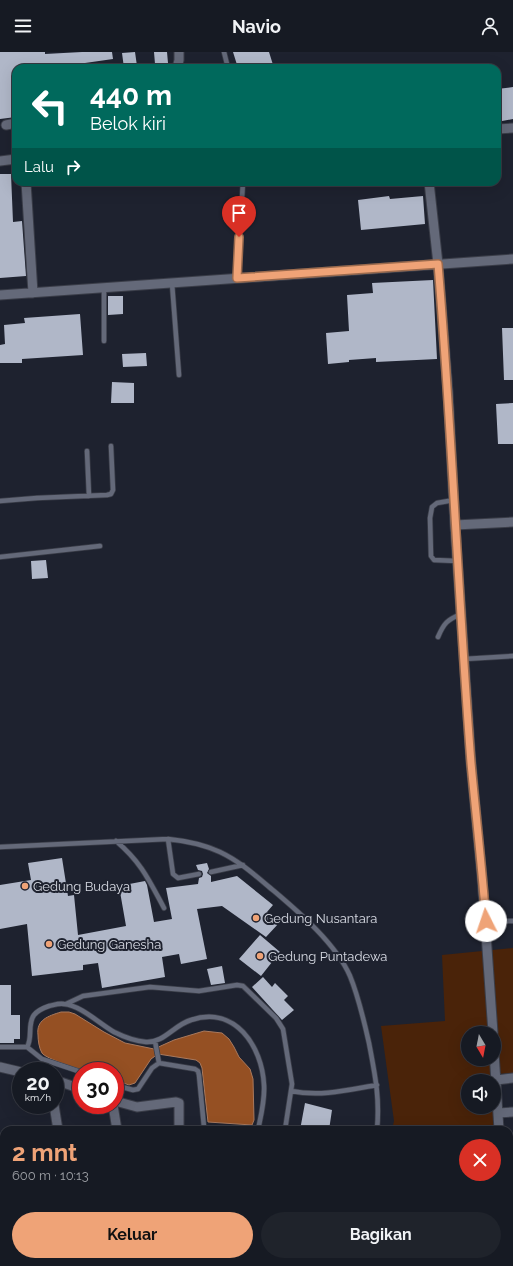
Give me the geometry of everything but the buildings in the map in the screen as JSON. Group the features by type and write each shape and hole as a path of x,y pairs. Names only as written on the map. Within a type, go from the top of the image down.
{"street":[{"path":"178,64 179,52"},
{"path":"6,125 12,124"},
{"path":"501,128 513,128"},
{"path":"0,161 12,160"},
{"path":"26,186 33,293"},
{"path":"429,186 438,264 448,392 457,561 471,763 486,921 493,1026"},
{"path":"0,295 513,260"},
{"path":"455,525 513,522"},
{"path":"0,1067 12,1070"},
{"path":"501,1079 513,1078"},
{"path":"124,1103 137,1107 176,1102 179,1104 179,1126"},
{"path":"501,1113 513,1112"},
{"path":"55,1114 57,1126"},
{"path":"114,1114 116,1126"},
{"path":"498,1114 499,1126"}],"lane":[{"path":"224,52 227,64"},
{"path":"237,278 243,186"},
{"path":"172,283 178,375"},
{"path":"104,288 104,341"},
{"path":"0,501 111,494 113,490 111,446"},
{"path":"86,451 89,496"},
{"path":"454,500 437,503 432,507 430,518 431,556 434,560 451,562 457,561"},
{"path":"0,557 100,546"},
{"path":"438,637 443,625 449,619 461,614"},
{"path":"464,659 513,656"},
{"path":"168,839 174,874 178,878 199,874"},
{"path":"0,847 168,839 194,842 206,846 243,865 301,914 338,956 350,976 362,1013 377,1085 379,1110 377,1126"},
{"path":"116,841 130,853 145,871 164,908"},
{"path":"211,872 243,865"},
{"path":"486,921 513,921"},
{"path":"66,1004 83,996 150,987 199,991 237,985 243,986 281,1024 285,1037 292,1084 286,1126"},
{"path":"27,1047 29,1044 33,1016 42,1008 58,1004 66,1004 89,1014 107,1027 126,1037 156,1044"},
{"path":"156,1044 179,1025 189,1020 201,1017 223,1018 236,1025 246,1034 253,1044 263,1075 264,1094 259,1126"},
{"path":"156,1044 159,1060"},
{"path":"0,1048 27,1047 42,1059 72,1069"},
{"path":"124,1087 133,1090 138,1089 159,1060"},
{"path":"159,1060 198,1071 204,1126"},
{"path":"291,1091 317,1094 377,1085"}],"shaded area":[{"path":"513,948 513,1073 461,1074 461,1114 501,1114 502,1126 393,1126 394,1121 381,1026 445,1021 442,955"},
{"path":"61,1012 75,1014 125,1043 154,1049 174,1040 204,1031 222,1033 229,1039 239,1057 250,1069 253,1079 254,1120 252,1125 208,1122 202,1068 200,1063 196,1060 158,1054 151,1059 135,1083 129,1085 124,1083 124,1062 72,1062 72,1067 64,1064 64,1062 59,1062 50,1058 41,1051 38,1039 38,1030 41,1022 52,1015"}],"place":[{"name":"Gedung Budaya","path":"25,886"},
{"name":"Gedung Nusantara","path":"256,918"},
{"name":"Gedung Ganesha","path":"49,944"},
{"name":"Gedung Puntadewa","path":"260,956"}],"route":[{"path":"239,237 237,278 438,264 448,392 455,525 471,763 486,921"}]}
